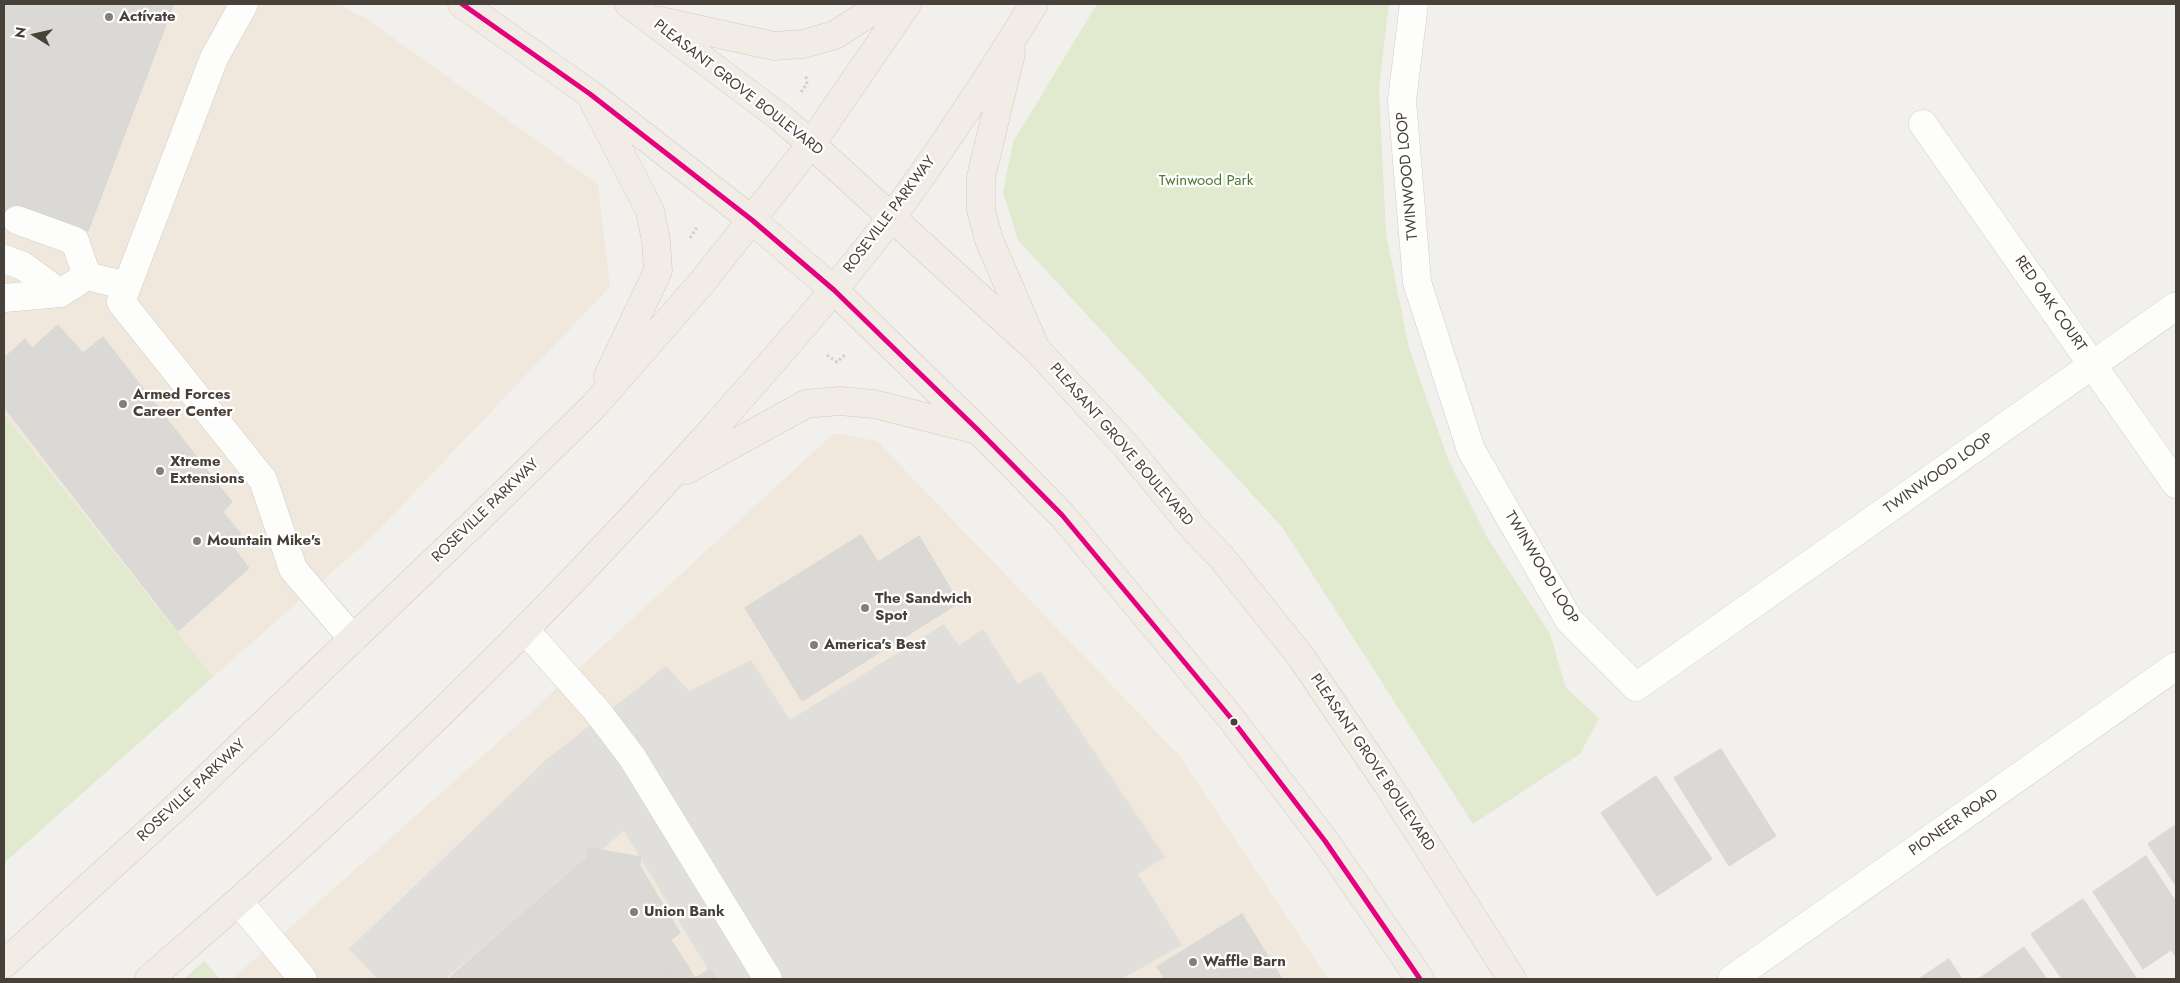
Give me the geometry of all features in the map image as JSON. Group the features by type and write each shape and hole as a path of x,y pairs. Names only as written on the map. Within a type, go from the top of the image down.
{"main road":[{"path":"462,4 590,94 752,220 834,290 1062,515 1230,717 1325,841 1420,979"},
{"name":"PLEASANT GROVE BOULEVARD","path":"629,4 781,118 811,144 1037,350 1126,446 1195,530 1222,558 1301,657 1388,785 1512,979"},
{"path":"652,20 774,46 803,44 835,35 883,4"},
{"name":"ROSEVILLE PARKWAY","path":"4,964 191,793 474,523 593,406 704,280 752,220 811,144 907,4"},
{"name":"ROSEVILLE PARKWAY","path":"149,979 240,902 526,631 667,481 783,351 891,218 939,151 1034,4"},
{"path":"1016,33 981,178 981,210 989,240 1037,350"},
{"path":"590,94 650,211 656,241 658,271 593,406"},
{"path":"667,481 806,404 839,401 874,404 978,430"}],"street":[{"path":"244,4 214,58 121,302 263,480 293,569 352,638"},
{"name":"TWINWOOD LOOP","path":"1414,4 1402,100 1417,282 1471,450 1569,620 1636,687 2093,365"},
{"name":"RED OAK COURT","path":"1923,124 2176,484"},
{"path":"17,220 75,241 87,276"},
{"path":"4,259 23,266 60,293"},
{"path":"4,298 60,293 87,276 126,286"},
{"path":"2093,365 2176,306"},
{"path":"526,631 597,711 632,757 768,979"},
{"name":"PIONEER ROAD","path":"1732,979 2176,666"},
{"path":"240,902 303,979"}],"path":[{"path":"800,93 807,84 806,71"},
{"path":"690,238 697,227"},
{"path":"827,355 836,362 846,354"}],"shaded area":[{"path":"4,4 338,4 367,19 598,184 610,287 371,538 213,677 4,414"},
{"path":"834,433 877,441 1178,754 1328,979 232,979 505,736"},
{"path":"944,624 959,646 983,629 1018,684 1040,671 1165,857 1138,874 1182,945 1122,979 714,979 624,831 445,979 378,979 349,949 547,759 666,666 689,691 751,660 790,720"}],"green space":[{"name":"Twinwood Park","path":"1097,4 1389,4 1379,87 1386,234 1409,348 1448,459 1487,537 1550,634 1566,688 1599,718 1580,754 1473,824 1282,527 1018,240 1003,192 1013,142"},
{"path":"4,414 213,677 4,863"},
{"path":"204,961 220,979 184,979"}],"building":[{"path":"4,4 174,4 88,231 22,206 15,226 4,222"},
{"path":"58,325 83,353 103,337 232,502 223,512 241,534 230,543 249,568 178,631 4,407 4,358 25,339 32,348"},
{"path":"861,535 878,562 919,536 959,603 802,701 745,608"},
{"path":"1721,749 1776,836 1729,866 1674,778"},
{"path":"1656,776 1712,859 1657,896 1601,813"},
{"path":"2176,825 2176,886 2148,844"},
{"path":"589,848 641,857 640,866 680,933 671,940 686,963 659,979 448,979 587,858"},
{"path":"2146,856 2176,902 2176,957 2171,950 2143,969 2093,892"},
{"path":"2083,899 2137,979 2062,979 2031,934"},
{"path":"1242,914 1282,979 1165,979 1157,967"},
{"path":"2024,947 2047,979 1979,979"},
{"path":"1949,959 1962,979 1919,979"},
{"path":"686,963 695,978 710,969 717,979 659,979"}],"transit line":[{"path":"462,4 590,94 752,220 834,290 1062,515 1230,717 1325,841 1420,979"}],"place":[{"name":"Actívate","path":"109,17"},
{"name":"Armed Forces Career Center","path":"123,404"},
{"name":"Xtreme Extensions","path":"160,471"},
{"name":"Mountain Mike's","path":"197,541"},
{"name":"The Sandwich Spot","path":"865,608"},
{"name":"America's Best","path":"814,645"},
{"name":"Union Bank","path":"634,912"},
{"name":"Waffle Barn","path":"1193,962"}]}
